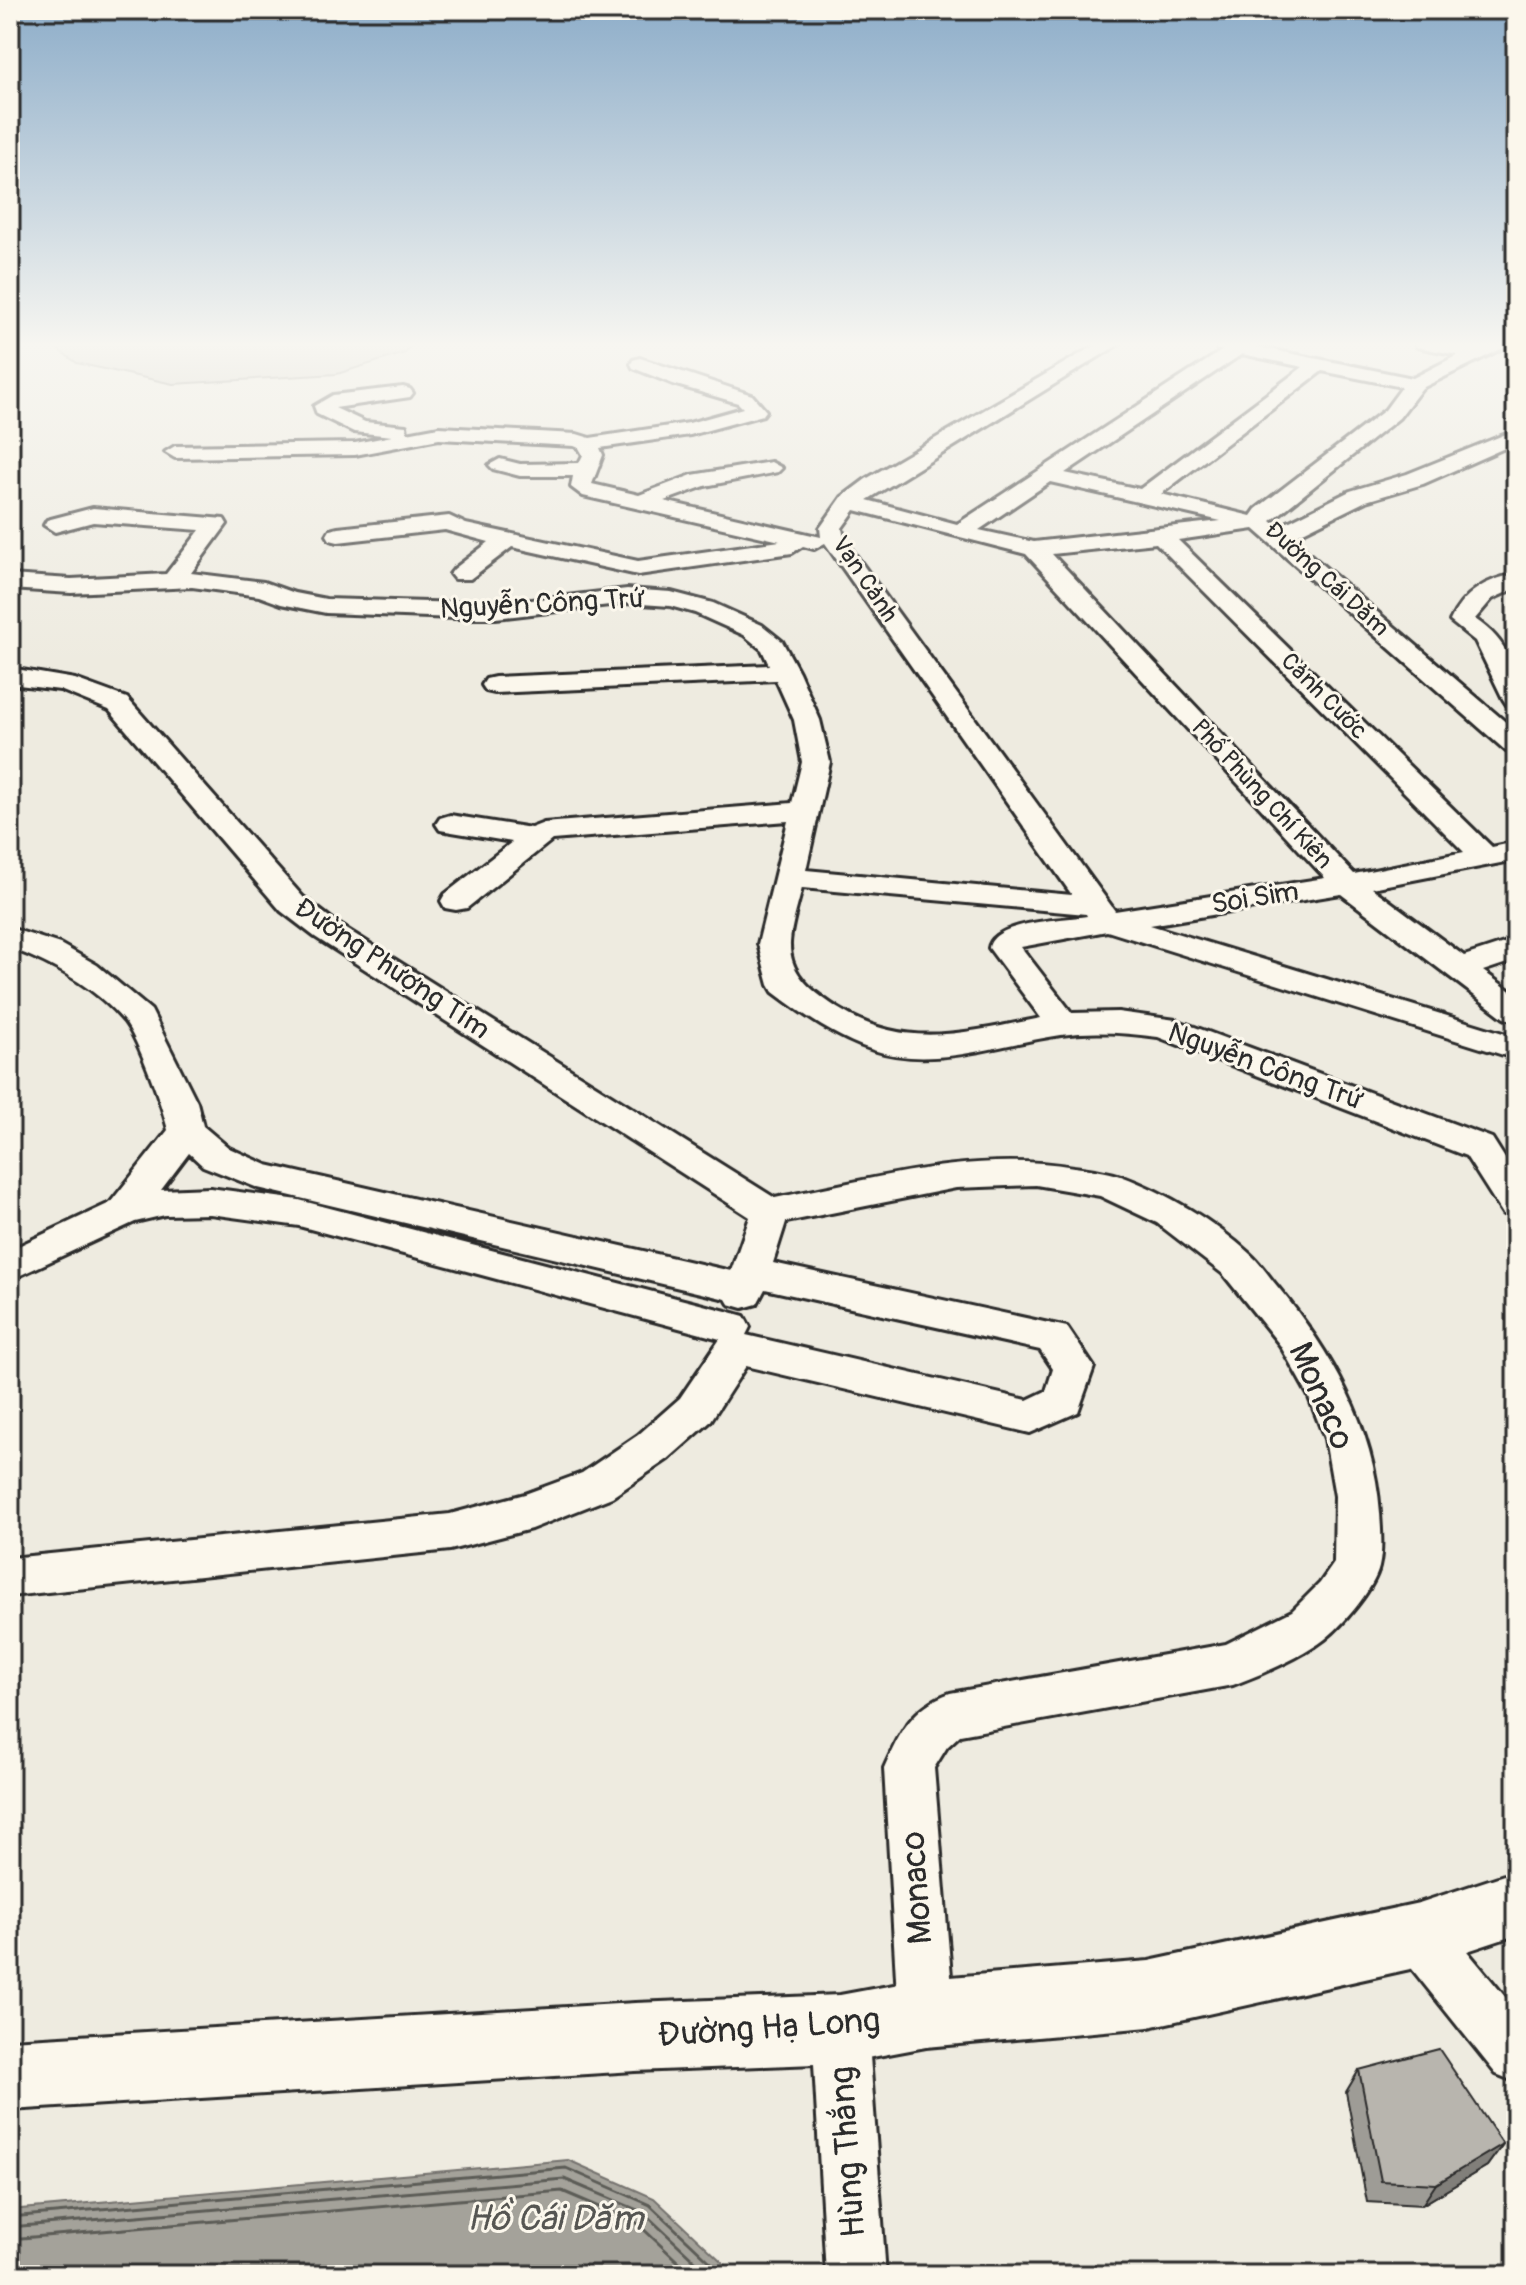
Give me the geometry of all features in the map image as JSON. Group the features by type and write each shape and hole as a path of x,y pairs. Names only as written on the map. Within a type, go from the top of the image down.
{"main road":[{"name":"Đường Hạ Long","path":"10,2075 635,2037 840,2029 926,2013 1149,1994 1419,1935 1516,1903"}],"street":[{"path":"175,452 317,450"},
{"path":"547,450 588,465 639,503 824,541"},
{"path":"507,488 632,450"},
{"name":"Vạn Cảnh","path":"932,450 850,502 824,541 1101,914"},
{"path":"960,532 1085,450"},
{"path":"1144,497 1206,450"},
{"name":"Đường Cái Dăm","path":"1346,450 1264,514 1268,529 1516,745"},
{"path":"850,502 1034,549 1268,529 1415,479 1484,450"},
{"path":"500,465 520,470 640,458"},
{"path":"639,503 700,480 771,468"},
{"path":"1047,475 1268,529"},
{"path":"55,525 93,515 216,524 174,579"},
{"path":"338,535 447,523 459,529 638,568 824,541"},
{"name":"Cảnh Cước","path":"1161,536 1486,857"},
{"path":"462,574 508,539"},
{"name":"Phố Phùng Chí Kiên","path":"1034,549 1347,884 1516,1011"},
{"name":"Nguyễn Công Trứ","path":"10,582 71,586 174,579 264,589 289,599 326,606 411,610 496,611 627,596 671,599 704,608 753,630 773,646 807,720 816,762 774,944 785,985 828,1018 884,1042 945,1047 1063,1024 1118,1022 1164,1027 1479,1147 1516,1205"},
{"path":"1516,581 1500,583 1482,595 1468,606 1462,621 1485,637 1516,699"},
{"path":"495,685 786,672"},
{"name":"Đường Phượng Tím","path":"10,676 57,681 90,690 118,704 292,904 326,930 770,1212"},
{"path":"450,824 535,837 569,829 805,811"},
{"path":"456,901 535,837"},
{"name":"Soi Sim","path":"1101,914 1347,884 1516,851"},
{"path":"790,878 1101,914 1516,1048"},
{"path":"1063,1024 1005,948 1006,941 1101,914"},
{"path":"10,937 49,951 115,993 139,1017 179,1102 186,1131 216,1157 258,1175 748,1280 1053,1338 1074,1367 1063,1401 1030,1417 733,1338 299,1213 233,1203 177,1201 124,1212 10,1266"},
{"path":"1458,969 1516,949"},
{"path":"124,1212 186,1131"},
{"name":"Monaco","path":"770,1212 956,1175 1036,1173 1108,1185 1170,1214 1237,1264 1294,1334 1328,1393 1346,1439 1357,1496 1359,1533 1356,1568 1336,1597 1308,1625 1233,1664 950,1715 934,1723 923,1735 909,1768 926,2013"},
{"path":"10,1577 450,1532 531,1511 597,1485 653,1447 695,1410 733,1338 770,1212"},
{"path":"1419,1935 1516,2054"},
{"name":"Hùng Thắng","path":"840,2029 856,2275"}],"water":[{"name":"Hồ Cái Dăm","path":"568,2160 654,2198 736,2275 10,2275 10,2210"}],"building":[{"path":"1439,2049 1503,2144 1436,2184 1381,2181 1359,2070"}]}
